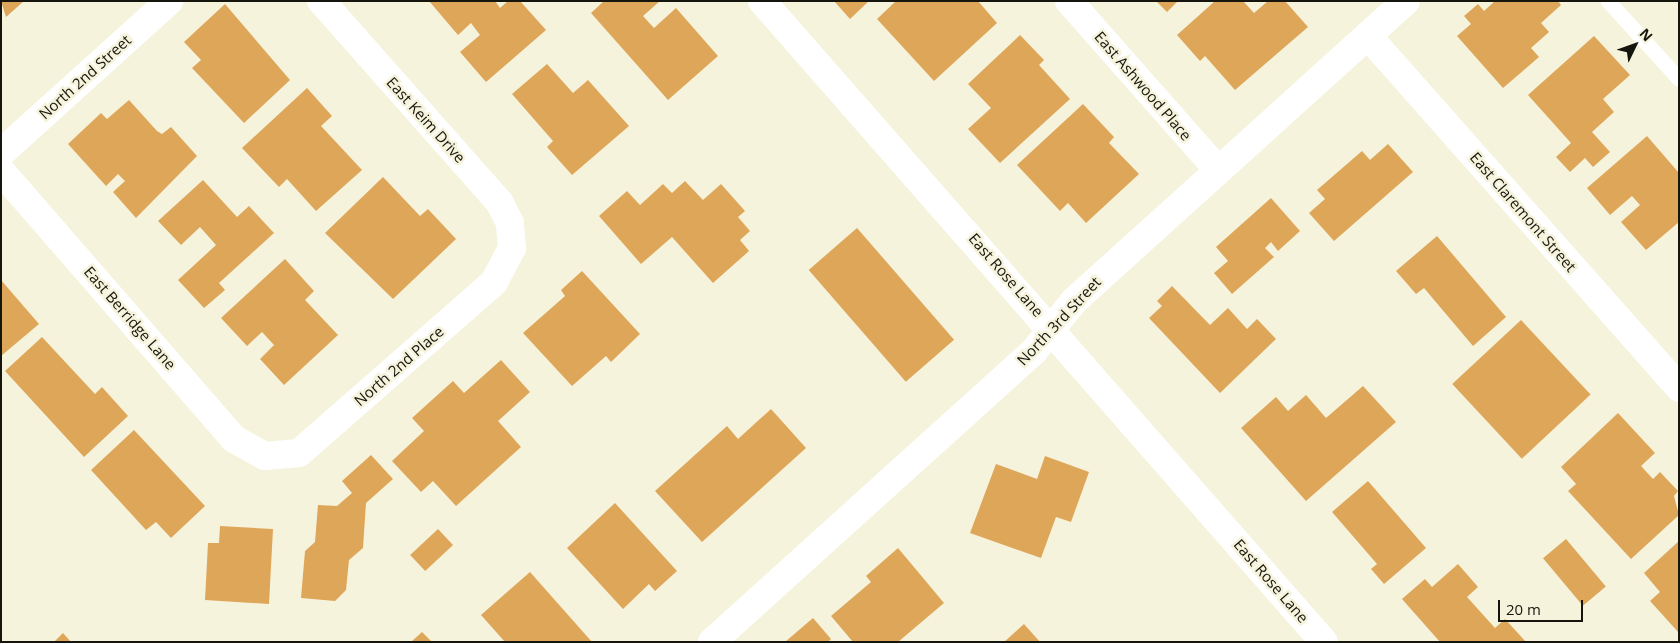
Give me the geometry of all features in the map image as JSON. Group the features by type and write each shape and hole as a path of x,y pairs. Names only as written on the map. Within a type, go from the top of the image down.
{"street":[{"name":"North 2nd Street","path":"1,153 169,1"},
{"name":"East Keim Drive","path":"320,1 500,203 510,223 512,248"},
{"name":"East Rose Lane","path":"762,1 1051,326 1324,642"},
{"name":"East Ashwood Place","path":"1069,1 1218,170"},
{"name":"North 3rd Street","path":"712,642 1034,351 1051,326 1218,170 1406,1"},
{"name":"East Claremont Street","path":"1368,36 1679,388"},
{"name":"East Berridge Lane","path":"1,170 234,439 265,456"},
{"name":"North 2nd Place","path":"265,456 303,450 494,282 512,248"}],"lane":[{"path":"1608,1 1679,79"}],"building":[{"path":"1,1 24,1 6,17"},
{"path":"429,1 495,1 500,8 508,1 520,1 546,30 486,82 460,52 480,35 471,23 458,35"},
{"path":"604,1 660,1 643,16 654,28 676,8 718,56 668,100 591,13"},
{"path":"834,1 869,1 850,19"},
{"path":"896,1 978,1 997,23 934,81 877,19"},
{"path":"1156,1 1178,1 1167,12"},
{"path":"1215,1 1243,1 1254,13 1268,1 1285,1 1308,27 1235,90 1205,56 1200,61 1177,35"},
{"path":"1495,1 1558,1 1561,5 1541,23 1549,32 1531,48 1539,57 1503,88 1457,36 1471,24 1464,16 1478,4 1484,11"},
{"path":"225,4 290,80 244,123 192,68 201,60 184,42"},
{"path":"1020,35 1044,60 1039,65 1070,99 1000,163 968,129 991,108 968,84"},
{"path":"1594,36 1630,75 1603,99 1614,112 1592,132 1610,152 1593,167 1585,158 1570,172 1556,157 1571,143 1528,95"},
{"path":"547,64 573,93 588,80 629,126 572,175 547,147 553,141 512,94"},
{"path":"307,88 332,116 321,126 362,170 316,211 287,179 279,187 242,148"},
{"path":"129,100 157,131 162,134 171,127 197,156 136,218 113,192 125,181 118,174 106,186 68,144 101,113 107,119"},
{"path":"1083,104 1114,137 1109,143 1139,174 1086,223 1068,203 1060,211 1017,165"},
{"path":"1647,136 1679,173 1679,222 1646,250 1621,222 1640,205 1632,196 1610,215 1587,188"},
{"path":"1388,144 1413,172 1334,241 1309,213 1325,199 1317,190 1362,151 1370,160"},
{"path":"383,177 420,216 428,209 456,239 393,299 325,233"},
{"path":"203,180 237,217 249,206 274,233 219,283 225,290 204,308 178,280 216,245 200,227 181,245 158,221"},
{"path":"685,181 703,200 721,184 745,211 738,217 750,231 740,240 749,251 713,283 672,237 641,264 599,216 627,191 640,205 663,184 672,193"},
{"path":"1271,198 1300,231 1278,251 1271,242 1265,248 1274,257 1232,294 1214,273 1228,261 1216,247"},
{"path":"857,228 954,340 906,382 809,270"},
{"path":"1437,236 1506,317 1473,346 1424,288 1416,294 1396,271"},
{"path":"285,259 314,291 305,300 338,335 284,385 260,359 274,345 262,332 247,346 221,318"},
{"path":"582,271 640,334 611,362 606,356 572,386 523,333 565,296 561,290"},
{"path":"1,280 39,324 1,356"},
{"path":"1172,286 1210,325 1228,308 1247,329 1257,319 1276,339 1220,393 1149,318 1162,306 1157,301"},
{"path":"1521,320 1591,395 1522,459 1452,384"},
{"path":"42,337 95,394 102,387 128,416 84,457 5,371"},
{"path":"501,360 530,392 498,421 521,447 456,506 433,481 421,492 392,461 424,431 412,418 453,381 464,393"},
{"path":"1363,386 1396,422 1306,501 1241,428 1276,397 1288,411 1306,395 1326,418"},
{"path":"771,409 806,448 702,542 655,491 727,426 738,439"},
{"path":"1618,413 1655,453 1641,466 1653,479 1660,472 1678,491 1674,496 1679,515 1631,559 1568,491 1576,484 1561,467"},
{"path":"134,430 205,506 171,538 156,522 146,530 91,470"},
{"path":"371,455 393,479 366,503 363,548 349,560 346,590 335,601 301,598 305,551 315,542 318,505 337,506 352,493 342,481"},
{"path":"1045,456 1089,472 1071,522 1056,517 1041,558 970,533 996,464 1037,479"},
{"path":"1368,481 1426,548 1384,584 1371,569 1377,564 1332,512"},
{"path":"615,503 677,571 655,591 649,584 623,609 567,548"},
{"path":"220,526 273,529 269,604 205,600 208,543 219,543"},
{"path":"438,529 453,545 425,571 410,555"},
{"path":"1566,539 1606,586 1583,606 1543,558"},
{"path":"1679,541 1679,633 1650,601 1660,592 1644,573"},
{"path":"898,548 944,603 898,642 853,642 831,616 871,582 866,576"},
{"path":"1458,564 1478,587 1467,597 1495,628 1505,619 1526,642 1440,642 1402,599 1425,579 1432,587"},
{"path":"530,572 592,642 505,642 481,615"},
{"path":"813,618 831,639 828,642 785,642"},
{"path":"1024,624 1040,642 1004,642"},
{"path":"422,632 432,642 411,642"},
{"path":"63,633 71,642 54,642"}]}
